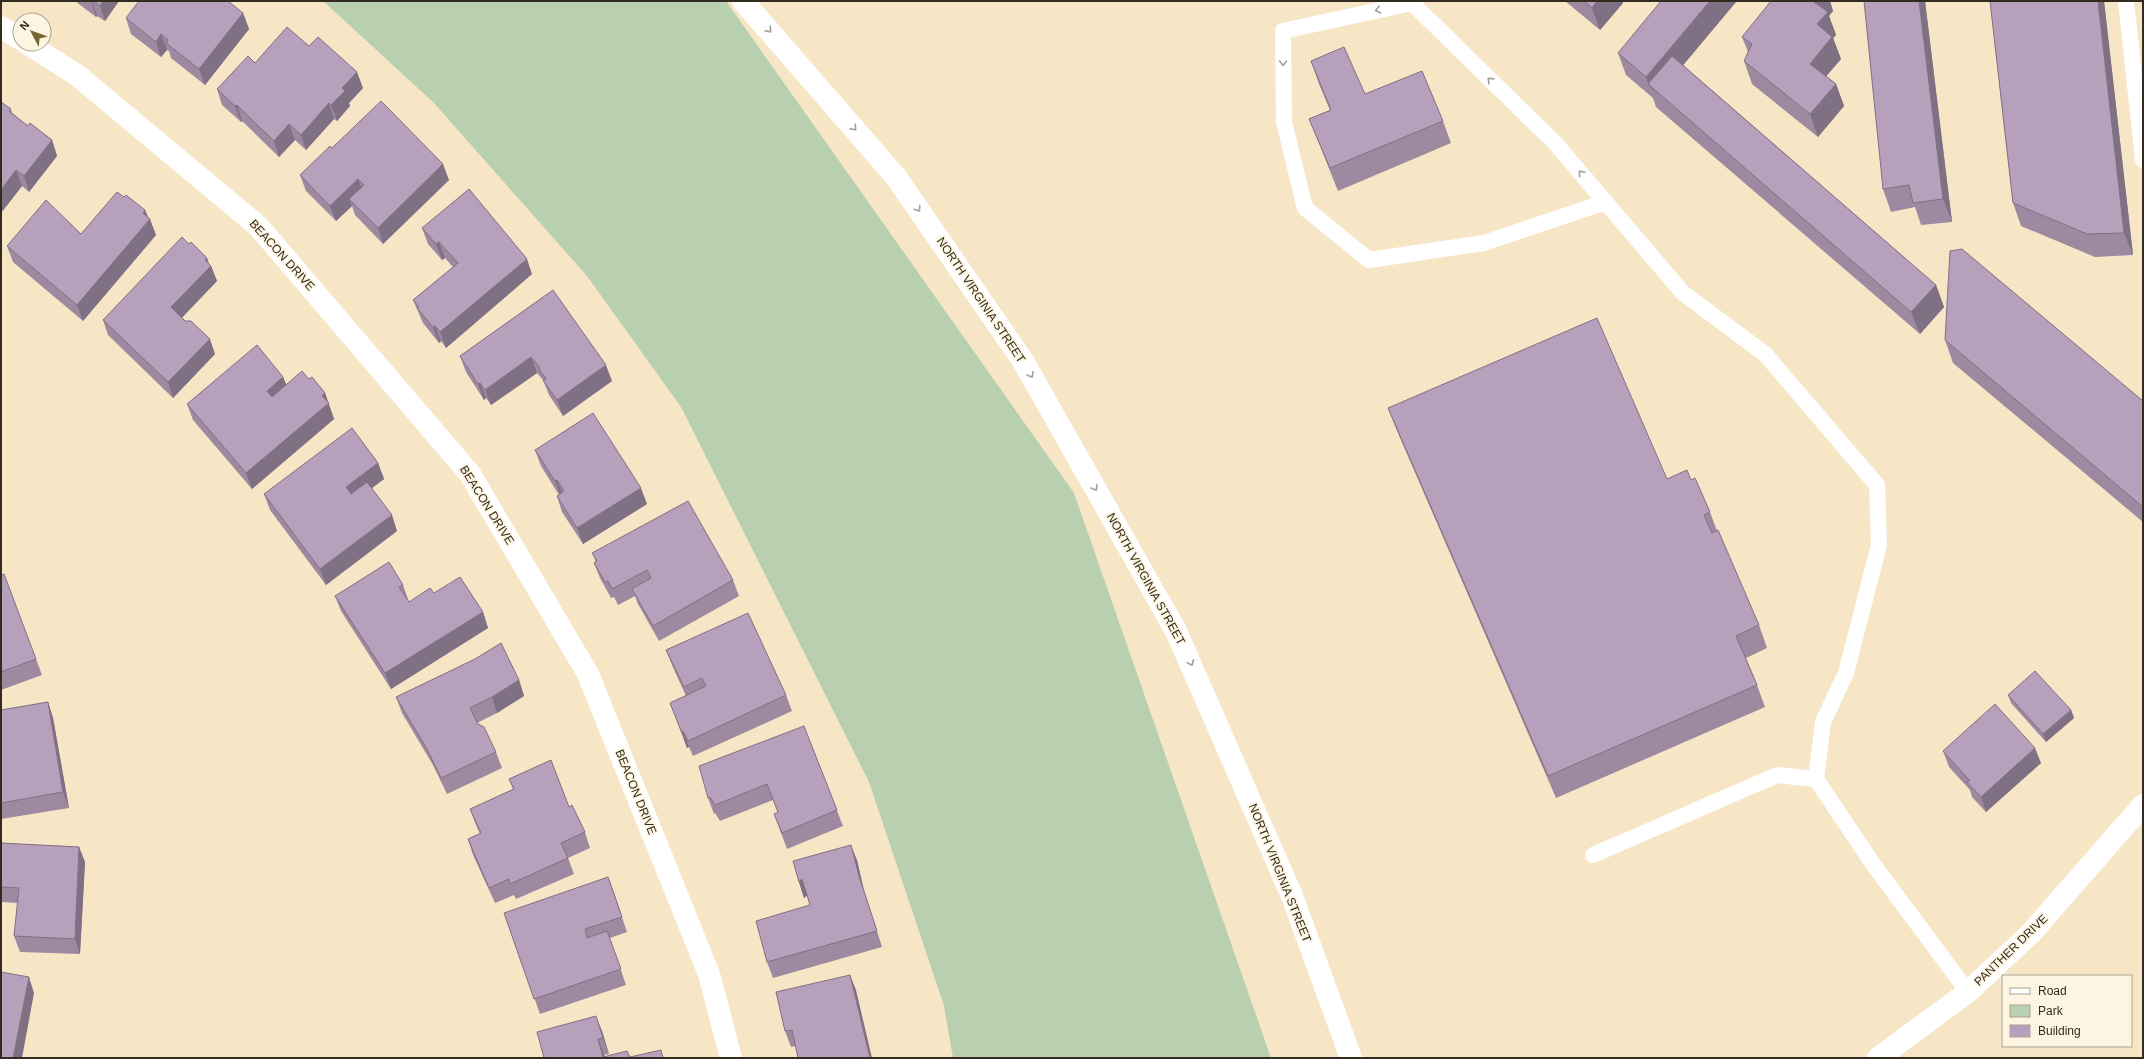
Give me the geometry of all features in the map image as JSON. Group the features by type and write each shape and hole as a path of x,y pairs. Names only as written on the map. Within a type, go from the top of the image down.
{"main road":[{"name":"NORTH VIRGINIA STREET","path":"743,1 896,177 1023,361 1176,631 1292,896 1351,1058"},
{"path":"1,27 12,34"},
{"name":"BEACON DRIVE","path":"41,52 77,75 258,226 470,474 588,674 709,974 731,1058"},
{"name":"PANTHER DRIVE","path":"1878,1058 1968,992 2031,934 2143,805"}],"lane":[{"path":"2126,1 2143,160"},
{"path":"1606,202 1484,243 1369,260 1305,208 1284,122 1283,31 1412,3 1555,143 1606,202 1683,293 1765,354 1877,484 1879,545 1846,673 1823,722 1816,779 1873,864 1968,992"},
{"path":"1593,855 1777,775 1816,779"}],"green space":[{"path":"323,1 726,1 1074,493 1271,1058 953,1058 944,1006 869,782 681,407 587,276 433,102"}],"building":[{"path":"93,1 103,1 100,6"},
{"path":"139,1 228,1 243,13 199,69 166,43 168,40 161,34 156,42 126,18"},
{"path":"1584,1 1597,1 1592,8"},
{"path":"1661,1 1710,1 1646,77 1618,53"},
{"path":"1771,1 1815,1 1814,2 1828,12 1817,24 1832,37 1810,64 1836,84 1810,114 1744,61 1752,44 1742,37"},
{"path":"1864,1 1919,1 1943,199 1913,203 1909,185 1883,189"},
{"path":"1990,1 2098,1 2124,233 2087,234 2013,203"},
{"path":"287,27 309,46 318,37 357,72 342,88 345,91 331,105 329,103 301,135 289,124 274,141 237,105 235,106 217,89 248,56 255,63"},
{"path":"1344,47 1365,94 1422,71 1443,121 1330,168 1309,119 1331,110 1311,61"},
{"path":"1672,56 1936,285 1911,312 1648,84"},
{"path":"381,101 443,164 378,228 349,199 364,185 358,179 330,206 300,175 330,146 332,148"},
{"path":"1,102 11,109 9,111 28,126 30,123 52,140 24,176 16,170 1,190"},
{"path":"469,189 527,259 440,332 435,326 433,327 417,308 419,307 413,300 458,263 439,242 436,244 422,228"},
{"path":"117,192 124,197 126,195 145,210 143,213 150,219 77,305 7,246 46,200 81,234"},
{"path":"182,237 189,244 191,242 207,258 205,260 211,266 171,307 185,321 191,321 210,339 168,382 103,320"},
{"path":"1962,249 2143,401 2143,507 1945,340 1950,251"},
{"path":"553,290 606,365 557,400 543,380 546,379 539,369 540,368 531,357 485,390 480,383 478,384 460,356"},
{"path":"1597,318 1667,479 1687,470 1691,480 1695,478 1710,512 1704,515 1712,533 1718,530 1759,625 1736,636 1757,685 1548,776 1388,408"},
{"path":"257,345 283,377 267,391 272,397 302,371 309,379 312,377 325,393 322,396 329,403 246,473 187,404"},
{"path":"593,413 641,488 577,528 557,496 564,491 557,480 555,481 535,450"},
{"path":"352,428 378,463 346,487 351,494 367,482 392,515 320,569 264,494"},
{"path":"688,501 733,580 653,626 632,589 651,578 647,570 612,589 608,581 605,582 594,563 597,561 592,553"},
{"path":"389,562 403,585 399,587 409,602 430,588 434,593 460,577 483,612 385,673 335,596"},
{"path":"4,574 36,659 1,672 1,575"},
{"path":"748,613 786,695 688,741 683,731 682,733 670,703 706,686 702,678 684,687 666,650"},
{"path":"501,643 519,680 492,697 470,708 478,724 484,727 496,752 441,778 427,749 396,697 475,659"},
{"path":"2035,671 2071,710 2043,734 2008,695"},
{"path":"48,702 63,792 1,803 1,710"},
{"path":"1995,704 2035,748 1981,797 1966,781 1970,781 1943,751"},
{"path":"804,726 837,810 782,833 774,814 778,812 767,784 715,805 710,797 708,798 699,766"},
{"path":"551,760 569,807 572,805 585,832 561,843 568,858 510,884 509,879 489,888 468,839 481,833 470,809 514,789 509,779"},
{"path":"1,843 79,847 75,939 14,936 19,888 1,887"},
{"path":"851,845 859,876 877,931 767,962 756,921 810,905 802,879 799,882 793,861"},
{"path":"608,877 622,917 585,929 587,938 607,931 621,969 534,999 504,913"},
{"path":"1,972 29,977 13,1058 1,1058"},
{"path":"850,975 870,1058 798,1058 792,1030 785,1031 776,992"},
{"path":"596,1016 603,1038 598,1039 603,1057 627,1051 630,1057 661,1050 663,1058 544,1058 537,1032"}]}
